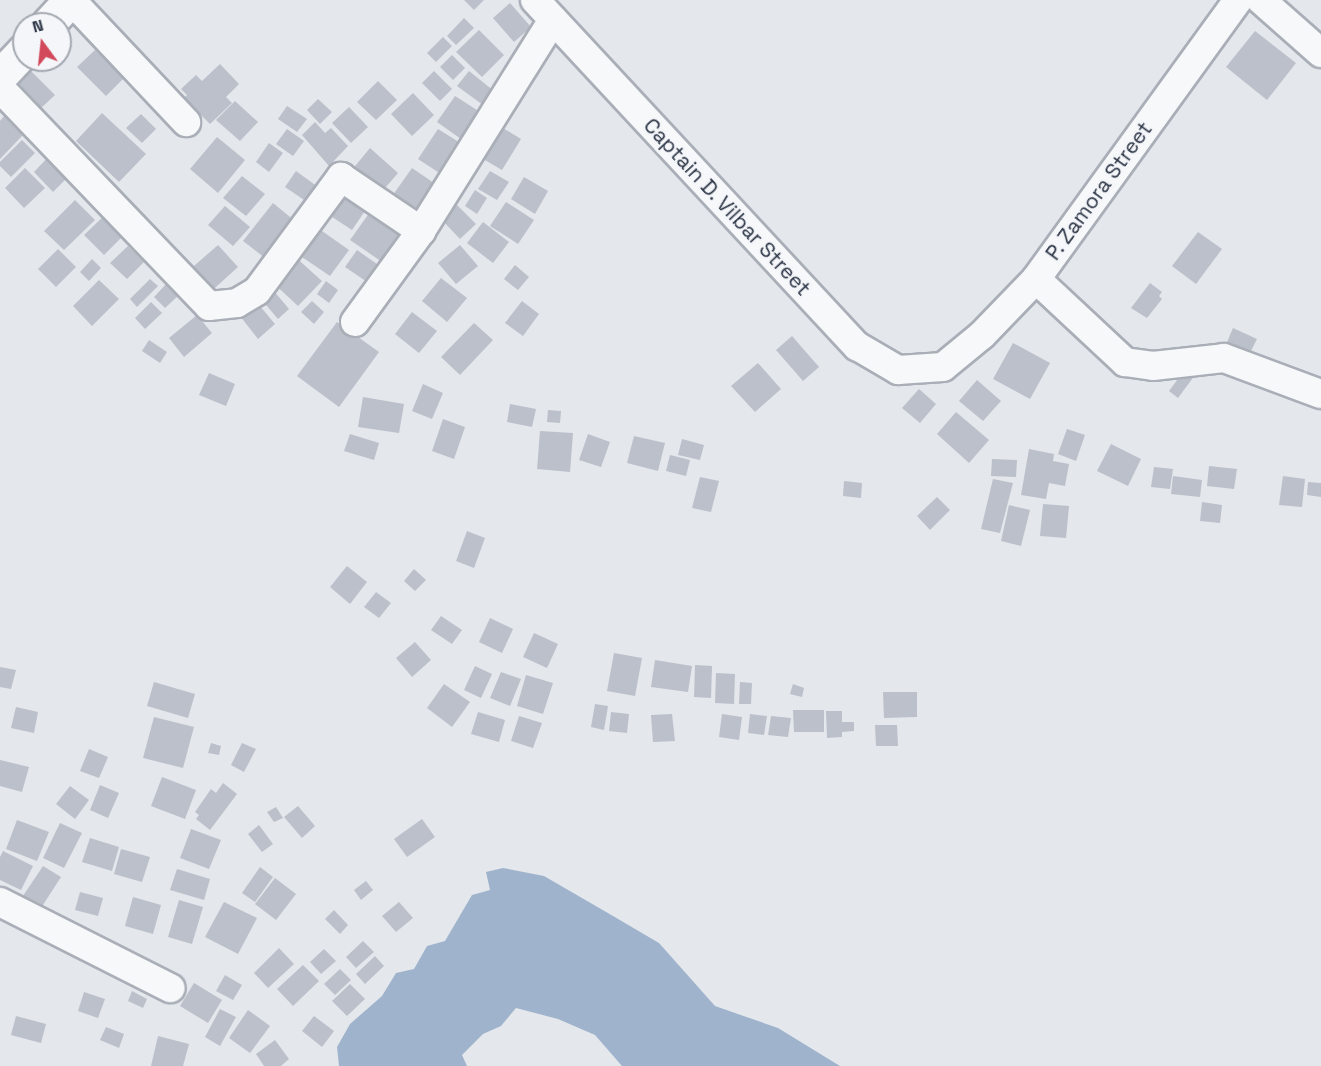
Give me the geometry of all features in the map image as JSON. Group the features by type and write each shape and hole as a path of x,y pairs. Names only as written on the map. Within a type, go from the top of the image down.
{"street":[{"path":"60,12 71,0 186,122"},
{"name":"P. Zamora Street","path":"943,367 982,335 1036,279 1238,0"},
{"path":"1261,0 1321,53"},
{"path":"355,322 421,231 544,10"},
{"name":"Captain D. Vilbar Street","path":"544,10 857,346 898,370 943,367"},
{"path":"0,76 12,63"},
{"path":"0,88 209,306 237,303 257,291 341,177 421,231"},
{"path":"1036,279 1125,362 1153,366 1224,358 1321,394"},
{"path":"0,902 170,987"}],"water":[{"path":"503,868 544,876 659,943 715,1006 778,1028 840,1066 622,1066 595,1035 558,1019 516,1008 501,1026 483,1034 462,1055 467,1066 339,1066 337,1047 350,1024 382,996 396,973 414,969 427,946 445,941 472,895 490,890 486,872"}],"building":[{"path":"464,0 484,0 474,10"},
{"path":"510,3 531,27 514,42 493,18"},
{"path":"464,18 474,28 456,45 447,36"},
{"path":"479,30 504,55 482,77 456,52"},
{"path":"1255,31 1296,63 1267,100 1226,67"},
{"path":"443,37 452,46 436,62 427,53"},
{"path":"95,50 124,78 106,96 77,67"},
{"path":"452,55 465,68 453,80 440,67"},
{"path":"220,64 239,84 226,97 232,103 210,124 184,98 187,95 181,89 196,75 202,81"},
{"path":"434,71 452,89 440,101 422,83"},
{"path":"469,71 494,91 483,105 457,86"},
{"path":"22,72 32,72 55,95 40,109 12,81"},
{"path":"378,81 397,100 376,120 357,102"},
{"path":"413,93 434,115 412,136 391,114"},
{"path":"455,96 480,112 461,139 437,122"},
{"path":"318,99 332,112 320,124 307,110"},
{"path":"235,101 258,122 240,141 216,120"},
{"path":"287,106 307,119 297,132 278,119"},
{"path":"349,107 368,127 351,143 332,123"},
{"path":"102,113 146,154 119,182 76,141"},
{"path":"141,114 156,129 142,143 126,128"},
{"path":"4,116 23,135 0,159 0,121"},
{"path":"315,122 325,133 331,128 348,146 329,166 302,135"},
{"path":"498,125 521,139 502,170 478,156"},
{"path":"287,129 304,141 293,156 276,144"},
{"path":"438,129 462,144 441,174 418,159"},
{"path":"217,137 245,160 218,193 190,169"},
{"path":"22,140 35,153 11,177 0,166 0,162"},
{"path":"269,143 283,153 269,172 256,162"},
{"path":"370,148 398,173 379,195 351,171"},
{"path":"54,151 74,171 53,192 34,172"},
{"path":"25,168 45,188 24,208 5,188"},
{"path":"412,168 434,183 410,217 388,202"},
{"path":"296,171 318,187 307,202 285,187"},
{"path":"490,171 509,182 497,200 478,189"},
{"path":"242,176 265,194 246,216 223,198"},
{"path":"524,177 548,191 535,214 511,199"},
{"path":"341,186 369,205 352,230 323,211"},
{"path":"475,190 487,198 477,214 465,206"},
{"path":"75,200 95,220 64,250 44,231"},
{"path":"506,202 534,220 518,244 490,226"},
{"path":"273,203 295,221 265,258 243,241"},
{"path":"456,204 476,224 460,239 441,219"},
{"path":"375,205 409,229 385,264 350,240"},
{"path":"225,206 250,227 233,246 208,225"},
{"path":"106,214 126,233 104,255 84,235"},
{"path":"483,222 509,242 493,263 467,243"},
{"path":"315,226 349,250 330,276 296,253"},
{"path":"1198,232 1222,249 1196,284 1172,266"},
{"path":"218,245 238,267 206,296 186,273"},
{"path":"460,245 478,266 456,284 438,263"},
{"path":"128,246 144,262 127,279 110,263"},
{"path":"58,249 76,267 56,287 38,269"},
{"path":"357,250 384,269 373,286 345,267"},
{"path":"293,255 322,281 298,306 270,280"},
{"path":"92,259 101,268 89,281 80,272"},
{"path":"515,265 529,277 518,290 504,279"},
{"path":"441,278 467,298 447,322 422,301"},
{"path":"150,279 158,286 137,307 130,299"},
{"path":"99,280 119,299 92,326 73,306"},
{"path":"326,281 338,290 329,303 317,294"},
{"path":"168,282 180,294 165,308 154,297"},
{"path":"1150,283 1162,292 1159,296 1162,299 1147,318 1131,308"},
{"path":"273,290 289,309 278,319 261,299"},
{"path":"254,299 275,324 258,339 237,312"},
{"path":"312,301 324,312 314,324 301,312"},
{"path":"522,301 539,314 523,336 505,323"},
{"path":"151,302 162,313 145,329 135,318"},
{"path":"412,312 437,331 419,353 395,334"},
{"path":"197,315 212,333 184,357 169,338"},
{"path":"337,322 379,352 339,407 297,376"},
{"path":"474,323 493,340 460,375 441,357"},
{"path":"1233,328 1257,339 1248,357 1225,347"},
{"path":"792,336 819,367 803,381 776,350"},
{"path":"149,340 167,352 160,363 142,351"},
{"path":"1013,343 1050,363 1030,399 993,379"},
{"path":"758,363 781,389 755,412 731,386"},
{"path":"1189,364 1198,371 1178,398 1169,391"},
{"path":"209,373 235,384 226,406 199,395"},
{"path":"977,380 1001,401 983,421 959,401"},
{"path":"423,384 443,393 432,419 412,411"},
{"path":"919,389 936,404 920,423 902,408"},
{"path":"363,397 404,404 399,433 358,427"},
{"path":"510,404 536,409 532,427 507,422"},
{"path":"548,410 561,411 560,423 547,422"},
{"path":"956,412 989,440 969,463 937,434"},
{"path":"443,419 465,427 454,459 432,451"},
{"path":"1067,429 1085,435 1076,461 1058,454"},
{"path":"540,431 573,433 570,472 537,469"},
{"path":"350,434 379,443 374,460 344,451"},
{"path":"588,434 610,442 601,467 579,460"},
{"path":"634,436 665,443 658,471 627,463"},
{"path":"682,439 704,445 700,460 678,455"},
{"path":"1111,444 1141,459 1128,486 1097,471"},
{"path":"1029,449 1054,454 1053,461 1069,464 1065,486 1049,483 1046,499 1021,495"},
{"path":"670,455 690,460 686,476 666,471"},
{"path":"992,459 1017,460 1016,477 991,476"},
{"path":"1209,466 1237,469 1234,489 1207,486"},
{"path":"1154,467 1173,469 1170,489 1151,487"},
{"path":"1173,476 1202,480 1200,497 1171,494"},
{"path":"1283,476 1305,479 1302,507 1279,505"},
{"path":"700,477 719,481 711,512 692,508"},
{"path":"993,479 1013,483 1000,533 981,529"},
{"path":"844,481 862,483 861,498 843,496"},
{"path":"1308,482 1321,483 1321,497 1307,495"},
{"path":"937,497 950,510 930,530 917,516"},
{"path":"1202,502 1222,505 1220,523 1200,521"},
{"path":"1043,504 1069,506 1066,538 1040,536"},
{"path":"1009,505 1030,510 1021,546 1001,541"},
{"path":"467,531 485,538 474,568 456,561"},
{"path":"347,566 367,582 350,604 330,587"},
{"path":"414,569 426,580 415,591 404,581"},
{"path":"376,592 391,603 379,618 364,607"},
{"path":"441,616 462,630 452,644 431,630"},
{"path":"490,618 513,629 502,653 479,642"},
{"path":"534,633 558,644 547,668 523,657"},
{"path":"415,642 431,660 412,677 396,658"},
{"path":"614,653 642,658 635,696 607,691"},
{"path":"655,660 692,666 688,692 651,687"},
{"path":"695,665 712,666 711,698 694,697"},
{"path":"475,666 492,674 481,698 464,690"},
{"path":"0,667 16,670 11,689 0,687"},
{"path":"501,672 521,679 510,706 490,698"},
{"path":"716,673 735,674 734,704 715,703"},
{"path":"526,675 553,683 543,714 517,706"},
{"path":"154,682 195,694 188,718 147,706"},
{"path":"740,682 752,683 751,704 739,704"},
{"path":"444,684 470,702 452,727 427,708"},
{"path":"793,684 804,688 802,697 790,694"},
{"path":"883,692 917,692 917,717 884,718"},
{"path":"595,704 608,706 604,730 591,727"},
{"path":"16,707 38,712 34,733 11,728"},
{"path":"793,710 824,710 824,732 794,732"},
{"path":"826,711 842,711 842,722 854,722 854,731 842,732 842,737 827,738"},
{"path":"478,712 505,720 499,742 471,734"},
{"path":"611,712 629,714 627,733 609,731"},
{"path":"672,714 675,741 653,742 651,715"},
{"path":"722,714 742,717 739,740 719,737"},
{"path":"750,714 767,716 764,735 748,733"},
{"path":"519,716 542,723 533,748 511,741"},
{"path":"771,716 791,718 788,737 768,735"},
{"path":"154,717 194,727 183,768 143,758"},
{"path":"875,725 897,725 898,746 876,746"},
{"path":"211,743 221,746 219,755 208,753"},
{"path":"242,743 256,749 244,772 231,765"},
{"path":"89,749 108,757 99,778 80,771"},
{"path":"0,760 29,767 22,792 0,786"},
{"path":"162,777 196,790 185,819 151,806"},
{"path":"223,783 237,794 210,830 196,819 199,815 195,812 211,789 216,793"},
{"path":"100,785 119,793 108,818 90,810"},
{"path":"70,786 89,800 75,819 56,804"},
{"path":"298,806 315,826 302,838 284,817"},
{"path":"276,807 283,818 274,822 267,812"},
{"path":"422,819 435,837 407,857 394,839"},
{"path":"17,820 49,832 37,861 6,849"},
{"path":"60,823 82,833 64,868 43,858"},
{"path":"259,825 273,844 262,852 248,834"},
{"path":"191,829 221,840 209,869 180,858"},
{"path":"90,838 119,847 112,871 82,862"},
{"path":"121,849 150,857 142,882 114,874"},
{"path":"3,851 33,866 21,890 0,880 0,857"},
{"path":"43,866 61,877 41,908 23,896"},
{"path":"260,867 273,877 255,902 242,893"},
{"path":"177,869 210,879 204,900 170,890"},
{"path":"275,878 296,894 276,920 255,904"},
{"path":"366,881 373,890 361,900 354,890"},
{"path":"80,892 103,898 98,916 75,910"},
{"path":"133,897 161,905 153,934 125,926"},
{"path":"179,900 203,907 192,944 168,937"},
{"path":"224,902 257,918 238,954 205,937"},
{"path":"399,902 413,918 396,932 382,916"},
{"path":"334,910 348,925 340,934 325,919"},
{"path":"363,941 374,952 356,968 346,957"},
{"path":"279,948 294,964 268,988 254,973"},
{"path":"324,949 336,961 321,974 310,962"},
{"path":"375,956 384,966 365,984 356,974"},
{"path":"303,965 319,981 293,1006 277,989"},
{"path":"340,969 351,980 335,995 324,984"},
{"path":"225,975 242,985 233,1000 216,991"},
{"path":"194,983 222,1000 208,1023 180,1006"},
{"path":"350,984 365,999 347,1016 332,1001"},
{"path":"132,991 147,999 143,1008 128,1001"},
{"path":"84,992 105,999 98,1018 78,1011"},
{"path":"220,1009 236,1017 220,1046 205,1037"},
{"path":"248,1010 270,1026 250,1053 229,1038"},
{"path":"16,1016 46,1024 41,1043 11,1035"},
{"path":"314,1016 334,1031 322,1047 302,1031"},
{"path":"106,1027 124,1034 119,1048 100,1040"},
{"path":"158,1036 189,1044 183,1066 151,1066"},
{"path":"275,1040 289,1059 281,1066 264,1066 256,1054"}]}
